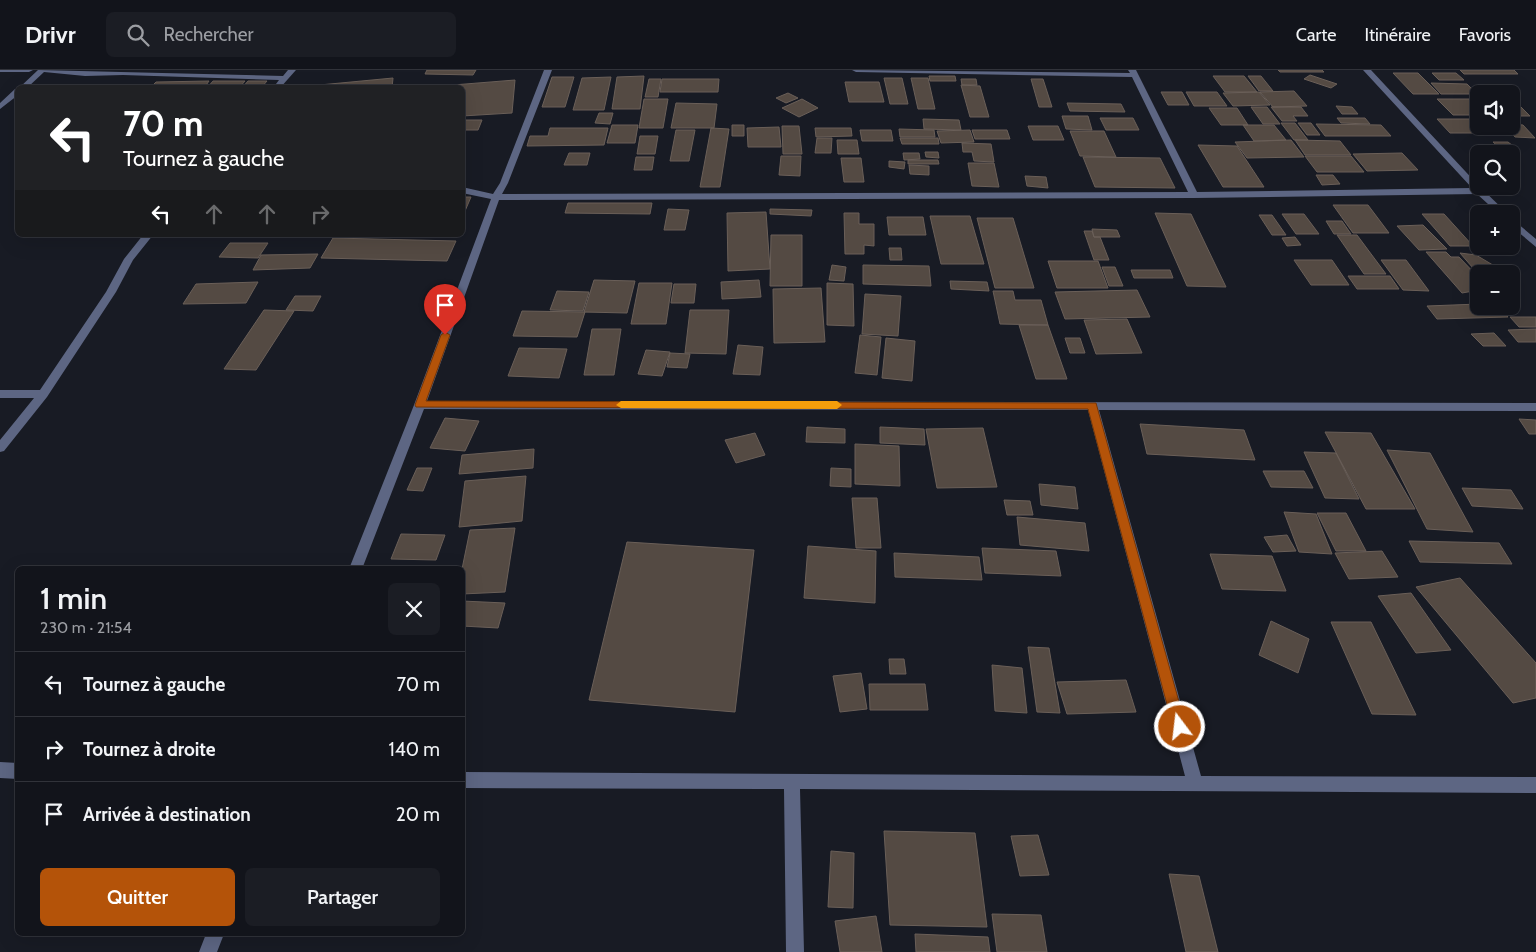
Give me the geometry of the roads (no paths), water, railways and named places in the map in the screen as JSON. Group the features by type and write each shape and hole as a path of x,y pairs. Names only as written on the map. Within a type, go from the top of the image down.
{"street":[{"path":"0,70 29,70"},
{"path":"26,85 43,70 85,74 123,73 284,78"},
{"path":"278,85 292,70"},
{"path":"356,566 420,405 496,196 504,183 548,70"},
{"path":"856,70 1134,72 1194,195"},
{"path":"1367,70 1470,180"},
{"path":"0,106 15,94"},
{"path":"465,191 496,196 1194,195 1470,190"},
{"path":"1484,195 1495,205"},
{"path":"1520,229 1536,244"},
{"path":"0,448 43,394 111,292 129,259 146,237"},
{"path":"0,394 43,394"},
{"path":"420,405 1536,407"},
{"path":"1092,405 1195,784"},
{"path":"0,770 15,771"},
{"path":"465,780 1536,786"},
{"path":"792,782 795,952"},
{"path":"208,952 214,936"}]}
